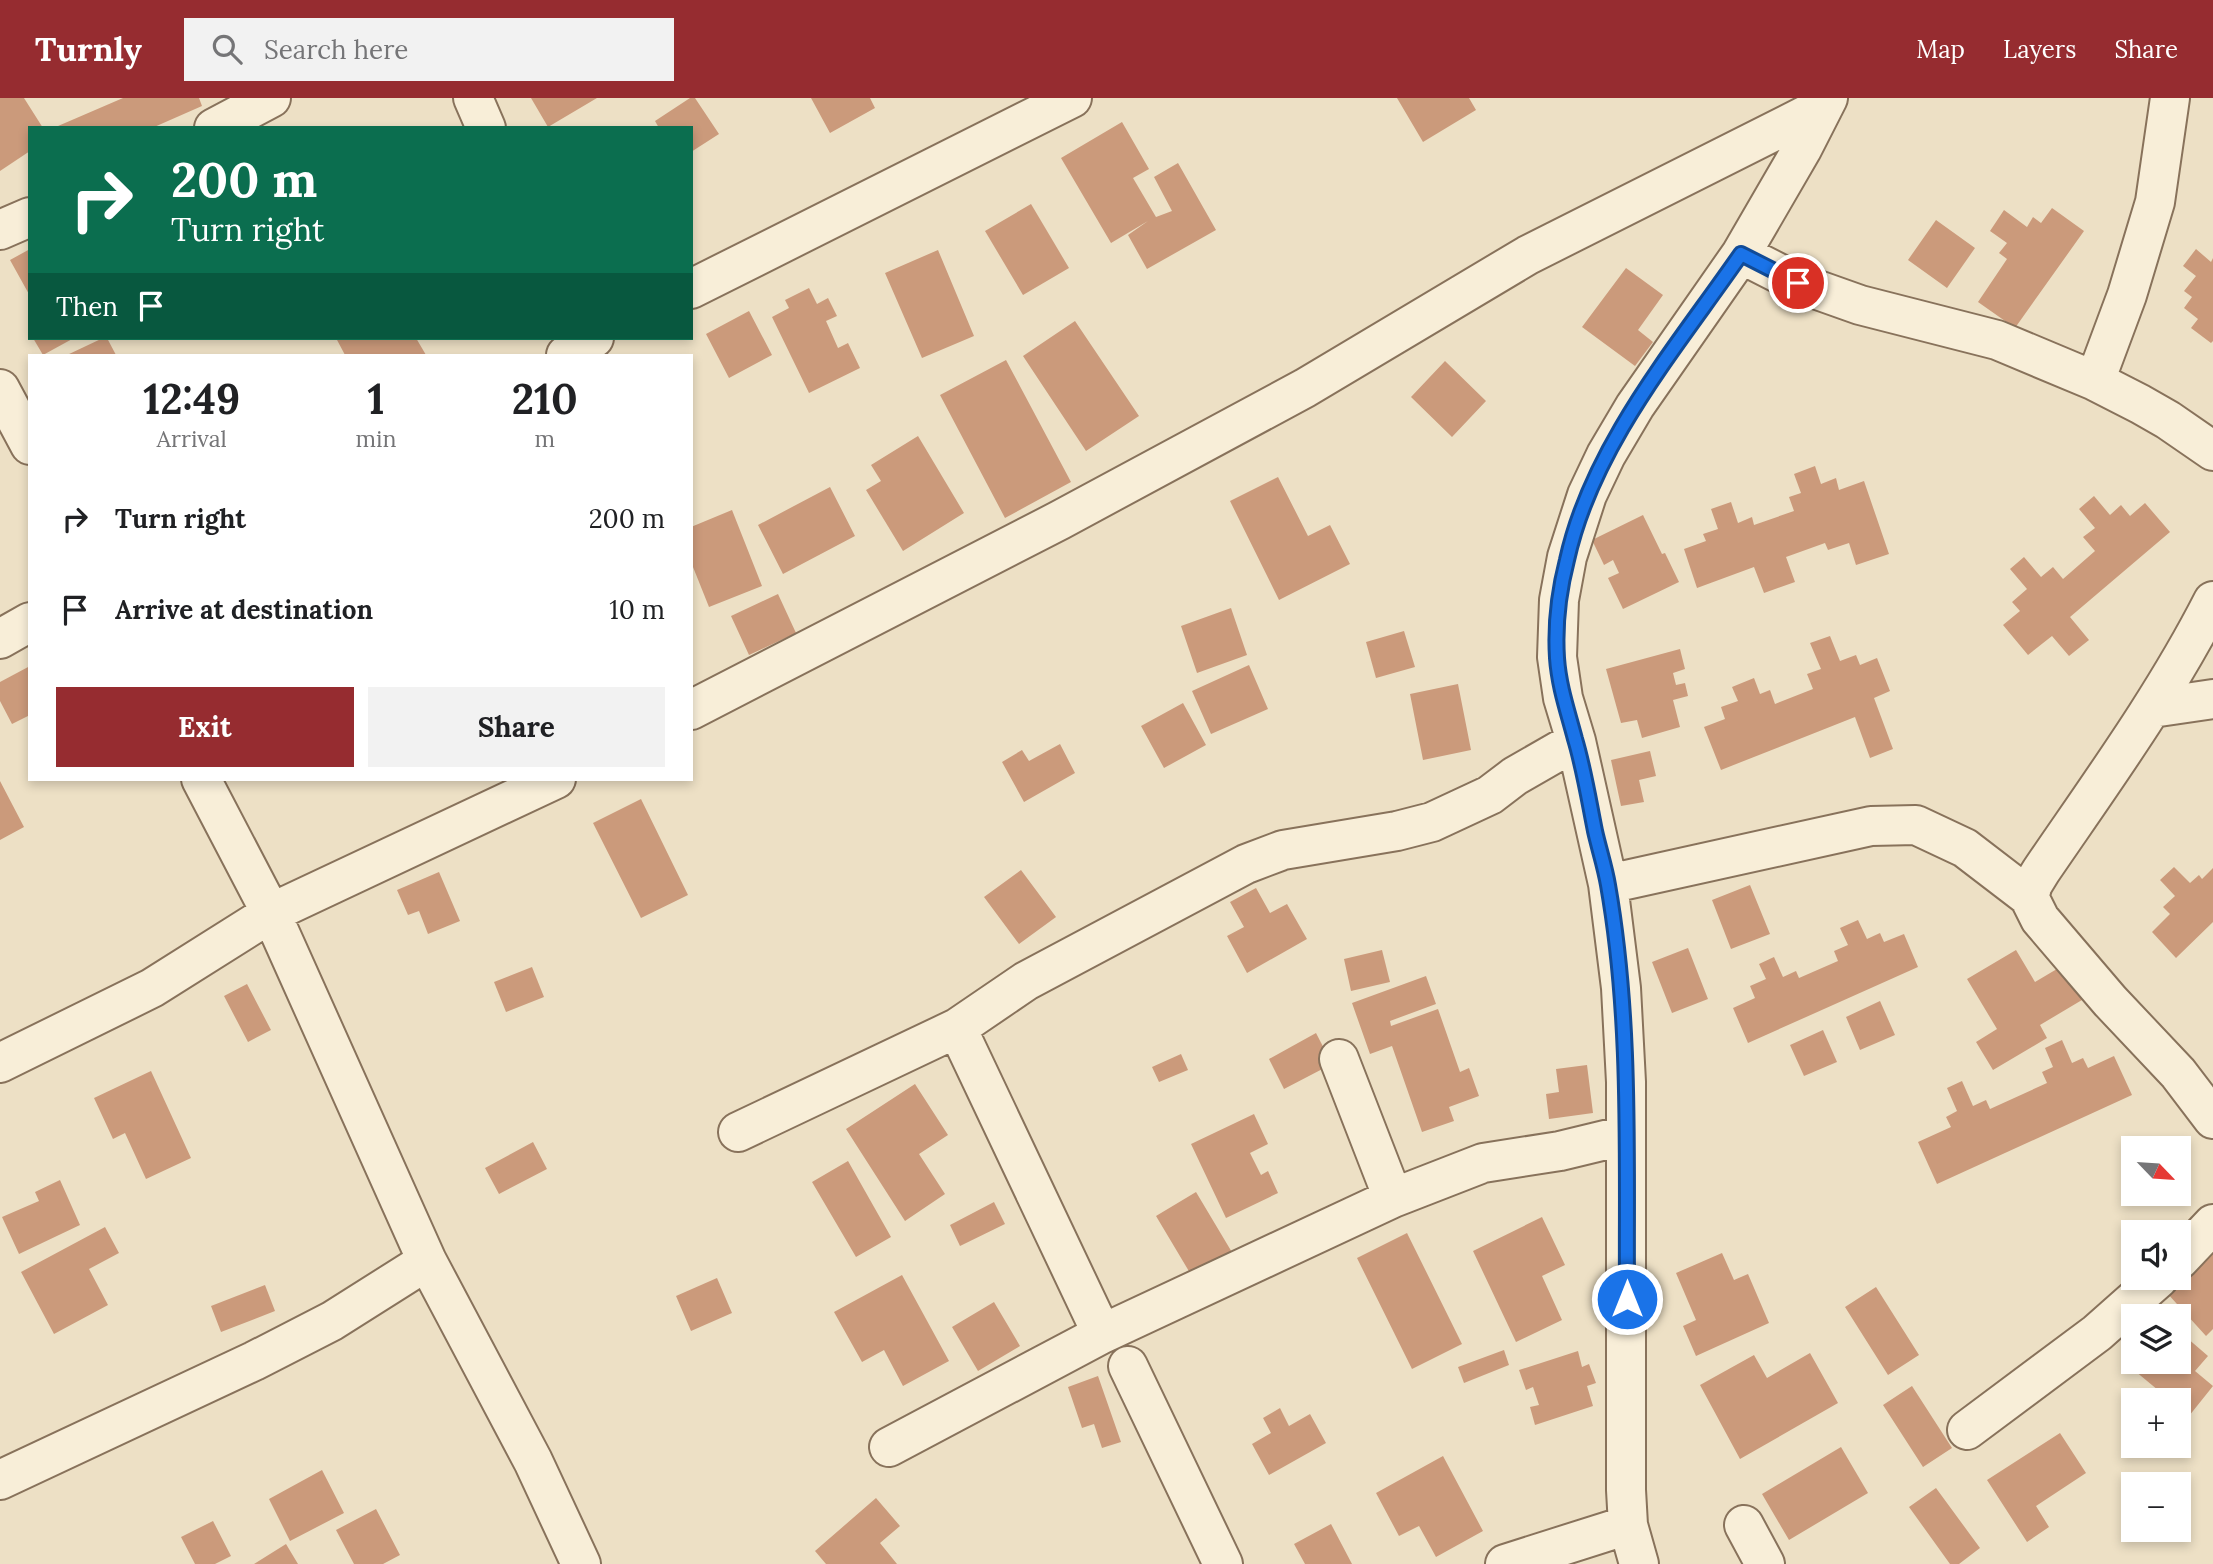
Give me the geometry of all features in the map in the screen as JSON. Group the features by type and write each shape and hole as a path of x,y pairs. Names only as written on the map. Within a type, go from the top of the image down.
{"street":[{"path":"218,126 271,98"},
{"path":"473,98 485,126"},
{"path":"693,288 1072,98"},
{"path":"2095,381 2127,295 2155,202 2170,98"},
{"path":"1639,1564 1628,1525 1625,1440 1626,1082 1621,988 1608,884 1576,741 1563,698 1557,657 1559,600 1567,557 1587,495 1606,455 1635,407 1741,254 1826,102"},
{"path":"693,709 1060,520 1305,388 1528,255 1826,102"},
{"path":"0,230 28,218"},
{"path":"1741,254 1798,283 1847,301 1997,340 2095,381 2168,420 2213,451"},
{"path":"568,354 591,340"},
{"path":"0,389 28,441"},
{"path":"2213,601 2190,646 2152,708 2041,871 2029,897 2032,907 2056,939 2178,1073 2213,1119"},
{"path":"0,639 28,623"},
{"path":"2152,708 2213,699"},
{"path":"738,1132 957,1028 1026,981 1246,864 1283,850 1397,831 1432,822 1490,795 1515,776 1576,741"},
{"path":"202,781 271,913 427,1261 533,1461 581,1564"},
{"path":"0,1063 152,988 271,913 552,781"},
{"path":"1608,884 1871,826 1900,824 1916,825 1965,848 2029,897"},
{"path":"957,1028 1102,1334"},
{"path":"1339,1059 1393,1198"},
{"path":"888,1447 1102,1334 1393,1198 1483,1163 1560,1151 1626,1135"},
{"path":"2191,1247 2213,1224"},
{"path":"0,1480 254,1361 332,1321 427,1261"},
{"path":"1967,1430 2097,1333 2145,1290"},
{"path":"1128,1366 1223,1564"},
{"path":"1505,1564 1628,1525"},
{"path":"1744,1525 1765,1564"}],"building":[{"path":"0,98 24,98 42,126 28,126 28,152 0,171"},
{"path":"123,98 199,98 202,106 157,126 58,126"},
{"path":"531,98 597,98 550,126"},
{"path":"690,98 695,98 719,134 693,151 693,126 658,126 655,121"},
{"path":"811,98 870,98 875,108 830,133"},
{"path":"1397,98 1469,98 1476,110 1423,142"},
{"path":"1122,122 1149,169 1133,178 1156,217 1172,211 1154,177 1178,163 1216,230 1147,269 1128,235 1148,221 1111,243 1061,158"},
{"path":"1031,204 1069,268 1023,295 985,231"},
{"path":"2052,208 2084,231 2015,328 1978,302 2007,259 1999,253 2007,243 1990,231 2004,210 2027,227 2033,217 2041,223"},
{"path":"1936,220 1975,248 1947,288 1908,260"},
{"path":"2196,249 2211,262 2213,258 2211,343 2191,328 2198,319 2184,308 2192,297 2184,291 2196,276 2183,266"},
{"path":"28,250 28,292 10,260"},
{"path":"938,250 974,336 922,358 885,273"},
{"path":"1626,268 1663,295 1638,330 1653,342 1635,366 1582,327"},
{"path":"809,288 817,304 828,298 837,316 826,321 838,348 848,343 860,368 809,393 772,317 789,308 785,300"},
{"path":"749,311 772,355 729,378 706,334"},
{"path":"1075,321 1139,416 1086,451 1023,356"},
{"path":"34,340 70,340 45,354"},
{"path":"99,340 108,340 115,354 69,354"},
{"path":"337,340 417,340 425,354 344,354"},
{"path":"1006,360 1071,482 1005,518 940,395"},
{"path":"1445,361 1486,401 1452,437 1411,397"},
{"path":"918,436 964,513 903,551 866,490 881,481 871,465"},
{"path":"1815,466 1821,484 1836,478 1839,490 1864,481 1889,554 1856,565 1849,543 1828,550 1825,543 1786,557 1795,582 1764,593 1754,567 1697,588 1684,549 1706,541 1703,534 1718,529 1711,509 1731,502 1738,523 1752,517 1754,525 1794,511 1789,497 1801,493 1794,474"},
{"path":"1278,477 1308,536 1330,525 1350,564 1279,600 1230,501"},
{"path":"830,487 855,536 783,574 758,525"},
{"path":"2094,496 2110,515 2121,505 2130,516 2145,503 2170,532 2070,617 2089,640 2069,656 2052,636 2028,655 2003,625 2020,611 2012,602 2027,589 2010,569 2024,557 2041,577 2053,567 2063,579 2095,551 2083,537 2095,528 2079,509"},
{"path":"732,510 762,586 709,607 693,567 693,526"},
{"path":"1643,515 1679,582 1623,609 1608,578 1619,573 1613,560 1604,565 1592,540"},
{"path":"778,594 796,633 749,655 731,616"},
{"path":"1231,608 1247,655 1197,673 1181,626"},
{"path":"1404,631 1415,667 1376,678 1366,642"},
{"path":"1830,636 1840,661 1856,655 1860,665 1877,658 1890,691 1874,698 1893,749 1870,758 1855,717 1721,770 1704,727 1725,719 1721,707 1738,701 1732,687 1754,678 1760,694 1770,690 1775,704 1813,689 1807,674 1821,669 1810,643"},
{"path":"1680,649 1685,669 1673,673 1676,685 1685,683 1688,696 1673,700 1680,727 1642,738 1637,720 1621,723 1606,669"},
{"path":"1249,665 1268,709 1211,734 1192,691"},
{"path":"28,667 28,716 12,724 0,701 0,682"},
{"path":"1458,684 1471,750 1423,760 1410,694"},
{"path":"1183,703 1206,745 1164,768 1141,726"},
{"path":"1060,744 1075,773 1024,802 1002,762 1022,750 1029,761"},
{"path":"1650,751 1656,776 1639,780 1644,802 1621,806 1611,760"},
{"path":"0,781 24,827 0,840"},
{"path":"641,799 688,895 641,918 593,823"},
{"path":"2174,867 2190,883 2199,875 2202,879 2213,868 2213,922 2176,958 2152,932 2170,914 2163,907 2175,896 2160,880"},
{"path":"1021,870 1056,917 1019,944 984,897"},
{"path":"439,872 460,921 428,934 419,911 408,915 397,890"},
{"path":"1750,885 1770,934 1731,949 1712,900"},
{"path":"1256,888 1270,913 1287,904 1307,939 1247,973 1227,936 1244,927 1230,902"},
{"path":"1858,920 1867,939 1880,933 1884,942 1904,934 1918,967 1748,1043 1733,1008 1755,998 1750,986 1766,979 1759,964 1774,957 1783,977 1796,971 1799,978 1838,961 1834,951 1848,945 1840,928"},
{"path":"1688,948 1708,999 1672,1013 1652,962"},
{"path":"1382,950 1390,982 1351,991 1344,959"},
{"path":"2016,950 2035,982 2067,963 2087,997 2040,1025 2047,1038 1993,1070 1976,1042 1997,1029 1967,979"},
{"path":"532,967 544,997 506,1012 494,982"},
{"path":"1426,976 1436,1004 1390,1021 1391,1026 1438,1009 1460,1072 1469,1068 1479,1096 1449,1107 1454,1121 1422,1132 1392,1046 1370,1054 1352,1003"},
{"path":"247,984 271,1030 248,1042 224,996"},
{"path":"1880,1001 1895,1035 1860,1050 1846,1017"},
{"path":"1823,1030 1837,1062 1804,1076 1790,1045"},
{"path":"1316,1033 1332,1064 1284,1089 1269,1059"},
{"path":"2062,1040 2072,1063 2083,1058 2088,1068 2114,1056 2132,1095 1937,1184 1918,1142 1951,1127 1946,1117 1957,1111 1947,1088 1962,1081 1973,1106 1986,1100 1990,1109 2047,1083 2042,1072 2053,1067 2045,1048"},
{"path":"1181,1054 1188,1070 1159,1082 1152,1067"},
{"path":"1587,1065 1593,1113 1549,1119 1546,1094 1559,1092 1556,1069"},
{"path":"151,1071 191,1158 146,1179 125,1133 113,1139 94,1098"},
{"path":"915,1084 948,1135 919,1154 945,1194 905,1221 846,1129"},
{"path":"1254,1114 1268,1144 1250,1153 1261,1175 1268,1171 1278,1193 1226,1218 1191,1144"},
{"path":"533,1142 547,1169 499,1194 485,1168"},
{"path":"848,1161 891,1237 856,1257 812,1182"},
{"path":"60,1180 80,1225 19,1254 2,1217 39,1201 35,1192"},
{"path":"1196,1192 1233,1254 1193,1278 1156,1216"},
{"path":"994,1202 1005,1224 960,1246 950,1225"},
{"path":"1542,1217 1565,1265 1542,1276 1562,1320 1516,1342 1473,1251"},
{"path":"105,1227 119,1253 89,1269 108,1305 54,1334 21,1272"},
{"path":"1407,1233 1462,1344 1412,1369 1357,1258"},
{"path":"2213,1252 2213,1329 2206,1336 2191,1319 2191,1304 2177,1304 2167,1293 2170,1290 2191,1290 2191,1272"},
{"path":"1722,1253 1734,1280 1748,1274 1769,1323 1696,1356 1683,1326 1696,1320 1676,1273"},
{"path":"902,1275 949,1361 903,1386 884,1350 862,1362 834,1312"},
{"path":"717,1278 732,1313 691,1331 676,1296"},
{"path":"265,1285 275,1311 221,1332 211,1306"},
{"path":"1876,1287 1919,1355 1888,1375 1845,1307"},
{"path":"994,1302 1020,1346 978,1371 952,1327"},
{"path":"2191,1341 2208,1356 2195,1371 2213,1386 2191,1414 2191,1388 2156,1388 2139,1374 2191,1374"},
{"path":"1504,1350 1509,1365 1464,1383 1458,1367"},
{"path":"1578,1351 1582,1367 1589,1364 1596,1383 1587,1386 1593,1406 1535,1425 1530,1407 1539,1405 1533,1387 1526,1390 1519,1370"},
{"path":"1810,1353 1838,1403 1740,1459 1700,1385 1754,1355 1767,1378"},
{"path":"1098,1376 1121,1442 1102,1448 1094,1424 1082,1428 1068,1387"},
{"path":"1912,1386 1952,1448 1923,1467 1883,1405"},
{"path":"1280,1408 1289,1426 1310,1414 1326,1443 1269,1475 1252,1444 1271,1433 1263,1418"},
{"path":"2060,1433 2086,1473 2036,1506 2049,1527 2027,1542 1987,1480"},
{"path":"1841,1447 1868,1493 1789,1540 1762,1494"},
{"path":"1443,1456 1483,1531 1436,1557 1419,1526 1399,1536 1376,1493"},
{"path":"322,1470 344,1513 290,1541 269,1499"},
{"path":"1936,1488 1980,1548 1959,1564 1950,1564 1909,1507"},
{"path":"876,1498 900,1526 880,1543 897,1564 826,1564 815,1551"},
{"path":"376,1509 400,1555 383,1564 354,1564 336,1530"},
{"path":"213,1521 231,1556 215,1564 195,1564 181,1537"},
{"path":"1331,1524 1352,1564 1305,1564 1294,1544"},
{"path":"286,1544 298,1564 254,1564"}],"route":[{"path":"1627,1299 1626,1082 1621,988 1608,884 1576,741 1563,698 1557,657 1559,600 1567,557 1587,495 1606,455 1635,407 1741,254 1798,283"}]}
